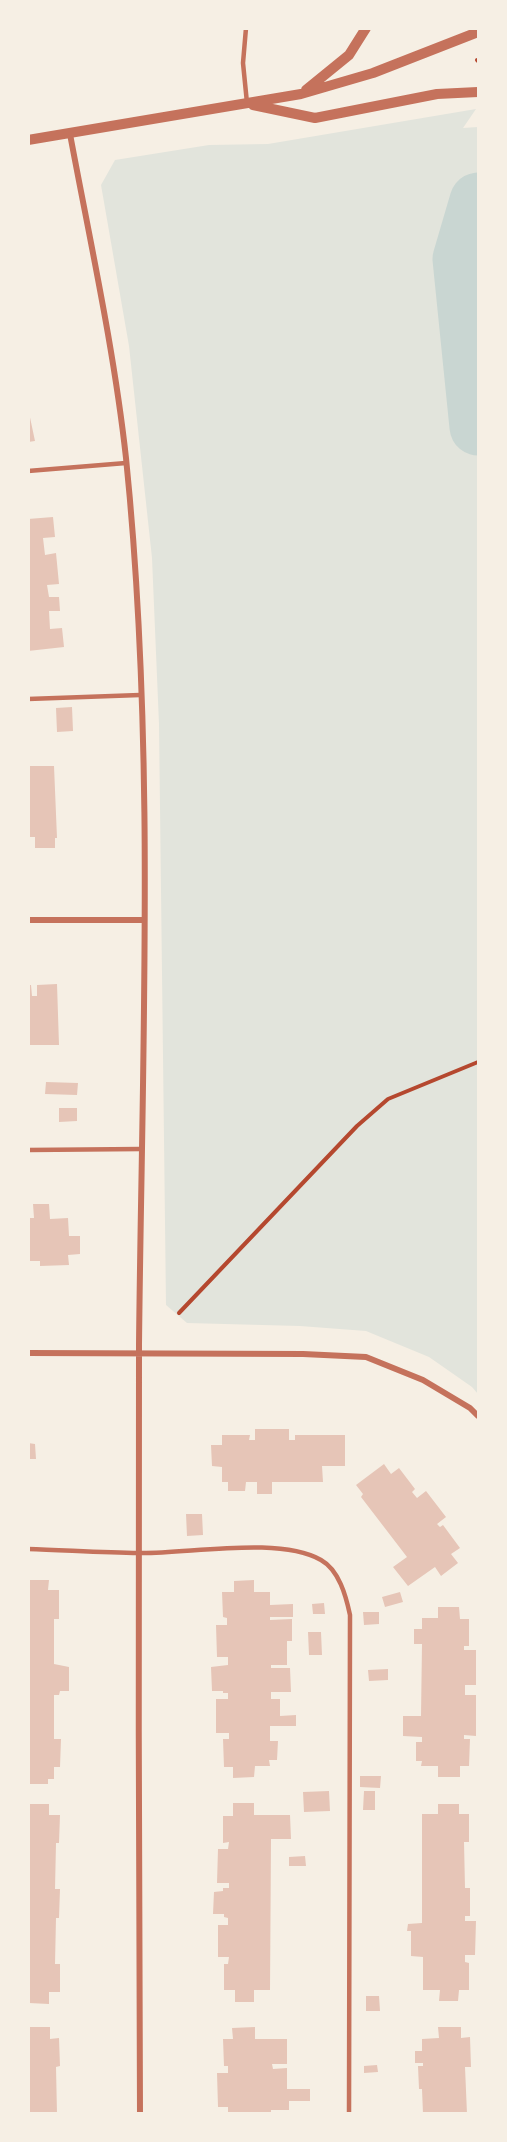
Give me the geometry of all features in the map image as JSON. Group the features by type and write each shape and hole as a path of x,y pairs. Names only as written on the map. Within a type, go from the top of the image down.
{"street":[{"path":"301,94 349,55 366,28"},
{"path":"28,140 301,94 373,73 478,32"},
{"path":"246,103 315,118 437,94 478,92"},
{"path":"70,134 115,376 126,463 140,695 143,920 139,1353 140,2114"},
{"path":"28,920 143,920"},
{"path":"28,1353 366,1357 423,1380 470,1408 478,1416"}],"lane":[{"path":"246,28 243,63 246,103"},
{"path":"28,471 126,463"},
{"path":"28,699 140,695"},
{"path":"28,1150 141,1149"},
{"path":"28,1549 140,1553 275,1547 298,1551 322,1560 333,1571 345,1595 350,1615 349,2114"}],"path":[{"path":"179,1313 357,1126 388,1099 478,1062"}],"shaded area":[{"path":"476,109 463,128 478,127 478,1394 472,1387 429,1357 366,1331 300,1326 187,1323 166,1305 159,724 152,558 129,346 101,185 115,160 209,145 268,144"}],"building":[{"path":"28,408 35,441 28,442"},
{"path":"53,517 55,537 43,538 45,555 56,553 59,584 47,585 49,597 59,597 60,611 49,611 50,629 62,628 64,647 28,651 28,519"},
{"path":"72,707 73,731 57,732 56,708"},
{"path":"30,766 54,766 57,838 55,838 55,848 35,848 35,837 28,837"},
{"path":"57,984 59,1045 28,1045 28,985 31,985 32,996 37,996 37,985"},
{"path":"46,1082 78,1083 77,1095 45,1094"},
{"path":"59,1108 77,1108 77,1121 59,1122"},
{"path":"33,1204 49,1204 50,1219 68,1218 69,1236 80,1236 80,1254 68,1255 69,1265 40,1266 40,1261 28,1261 28,1218 34,1218"},
{"path":"255,1429 289,1429 289,1440 295,1440 295,1435 345,1435 345,1466 322,1466 323,1482 272,1482 272,1494 257,1494 257,1482 246,1482 245,1491 228,1491 228,1482 222,1482 222,1467 212,1466 211,1445 222,1445 222,1435 250,1435 249,1440 255,1440"},
{"path":"28,1443 35,1444 36,1459 28,1459"},
{"path":"384,1464 391,1474 399,1468 415,1489 412,1492 417,1498 426,1491 446,1517 437,1524 440,1527 443,1525 460,1548 451,1554 458,1563 441,1576 435,1567 408,1586 393,1567 407,1557 361,1497 363,1494 356,1485"},
{"path":"186,1514 202,1514 203,1535 187,1536"},
{"path":"28,1580 49,1580 48,1590 59,1590 59,1619 54,1619 54,1664 69,1667 69,1691 60,1691 59,1695 54,1695 54,1739 61,1739 60,1767 54,1767 54,1779 48,1779 48,1784 29,1784"},
{"path":"254,1580 254,1592 270,1592 270,1605 293,1604 293,1617 270,1617 270,1620 292,1619 292,1641 287,1641 287,1665 271,1665 271,1668 290,1668 291,1692 271,1692 271,1699 280,1699 280,1716 296,1715 296,1726 270,1726 270,1741 278,1741 277,1760 269,1760 270,1766 255,1766 254,1777 233,1778 233,1767 224,1767 223,1739 229,1739 229,1733 216,1733 216,1699 228,1699 228,1693 212,1691 211,1667 228,1665 228,1657 217,1657 216,1625 227,1625 227,1618 223,1617 222,1592 234,1592 234,1581"},
{"path":"400,1592 403,1602 385,1607 382,1597"},
{"path":"324,1603 325,1614 313,1614 312,1604"},
{"path":"438,1607 459,1607 460,1619 469,1619 469,1646 464,1646 464,1650 476,1650 476,1685 465,1685 465,1695 476,1695 476,1736 464,1735 464,1739 470,1739 469,1766 460,1766 460,1777 438,1777 438,1766 421,1766 422,1761 416,1761 416,1742 422,1742 422,1737 403,1736 403,1716 421,1716 422,1644 414,1644 414,1629 422,1629 422,1618 438,1618"},
{"path":"363,1612 379,1612 379,1624 364,1625"},
{"path":"308,1632 321,1632 322,1655 309,1655"},
{"path":"388,1669 388,1680 369,1681 368,1670"},
{"path":"360,1776 381,1776 380,1788 360,1787"},
{"path":"329,1791 330,1811 304,1812 303,1792"},
{"path":"364,1791 375,1791 375,1810 363,1810"},
{"path":"233,1803 254,1803 254,1815 290,1815 291,1839 271,1839 270,1990 254,1990 254,2002 235,2002 235,1990 224,1990 224,1964 228,1964 229,1957 218,1957 218,1925 228,1925 228,1918 224,1917 224,1914 213,1914 214,1892 229,1888 229,1883 217,1883 218,1849 228,1849 229,1842 223,1843 223,1816 233,1816"},
{"path":"29,1804 49,1804 49,1815 60,1815 59,1843 56,1843 55,1889 60,1889 59,1918 56,1918 55,1964 60,1964 60,1992 49,1992 49,2004 29,2003"},
{"path":"438,1804 459,1804 459,1814 469,1814 469,1842 464,1842 465,1888 470,1888 470,1916 465,1916 465,1921 476,1921 475,1955 465,1955 465,1962 469,1963 469,1990 459,1990 458,2001 439,2001 440,1990 423,1990 423,1957 411,1956 411,1931 407,1931 408,1924 422,1923 422,1814 438,1814"},
{"path":"305,1856 306,1866 289,1866 289,1857"},
{"path":"366,1996 379,1996 380,2011 366,2011"},
{"path":"29,2027 50,2027 50,2039 59,2038 60,2066 56,2067 57,2114 28,2114"},
{"path":"255,2027 255,2039 287,2039 287,2064 272,2064 273,2069 287,2068 287,2089 310,2089 310,2101 289,2101 289,2110 271,2110 271,2114 228,2114 228,2107 218,2107 217,2073 228,2073 228,2066 224,2066 223,2039 233,2039 232,2028"},
{"path":"438,2027 461,2027 461,2038 470,2037 471,2067 465,2067 467,2114 423,2114 418,2066 423,2066 423,2063 415,2063 415,2051 422,2051 422,2039 439,2038"},
{"path":"377,2065 378,2072 364,2073 364,2066"}],"waterway":[{"path":"478,201 461,259 478,427"}]}
